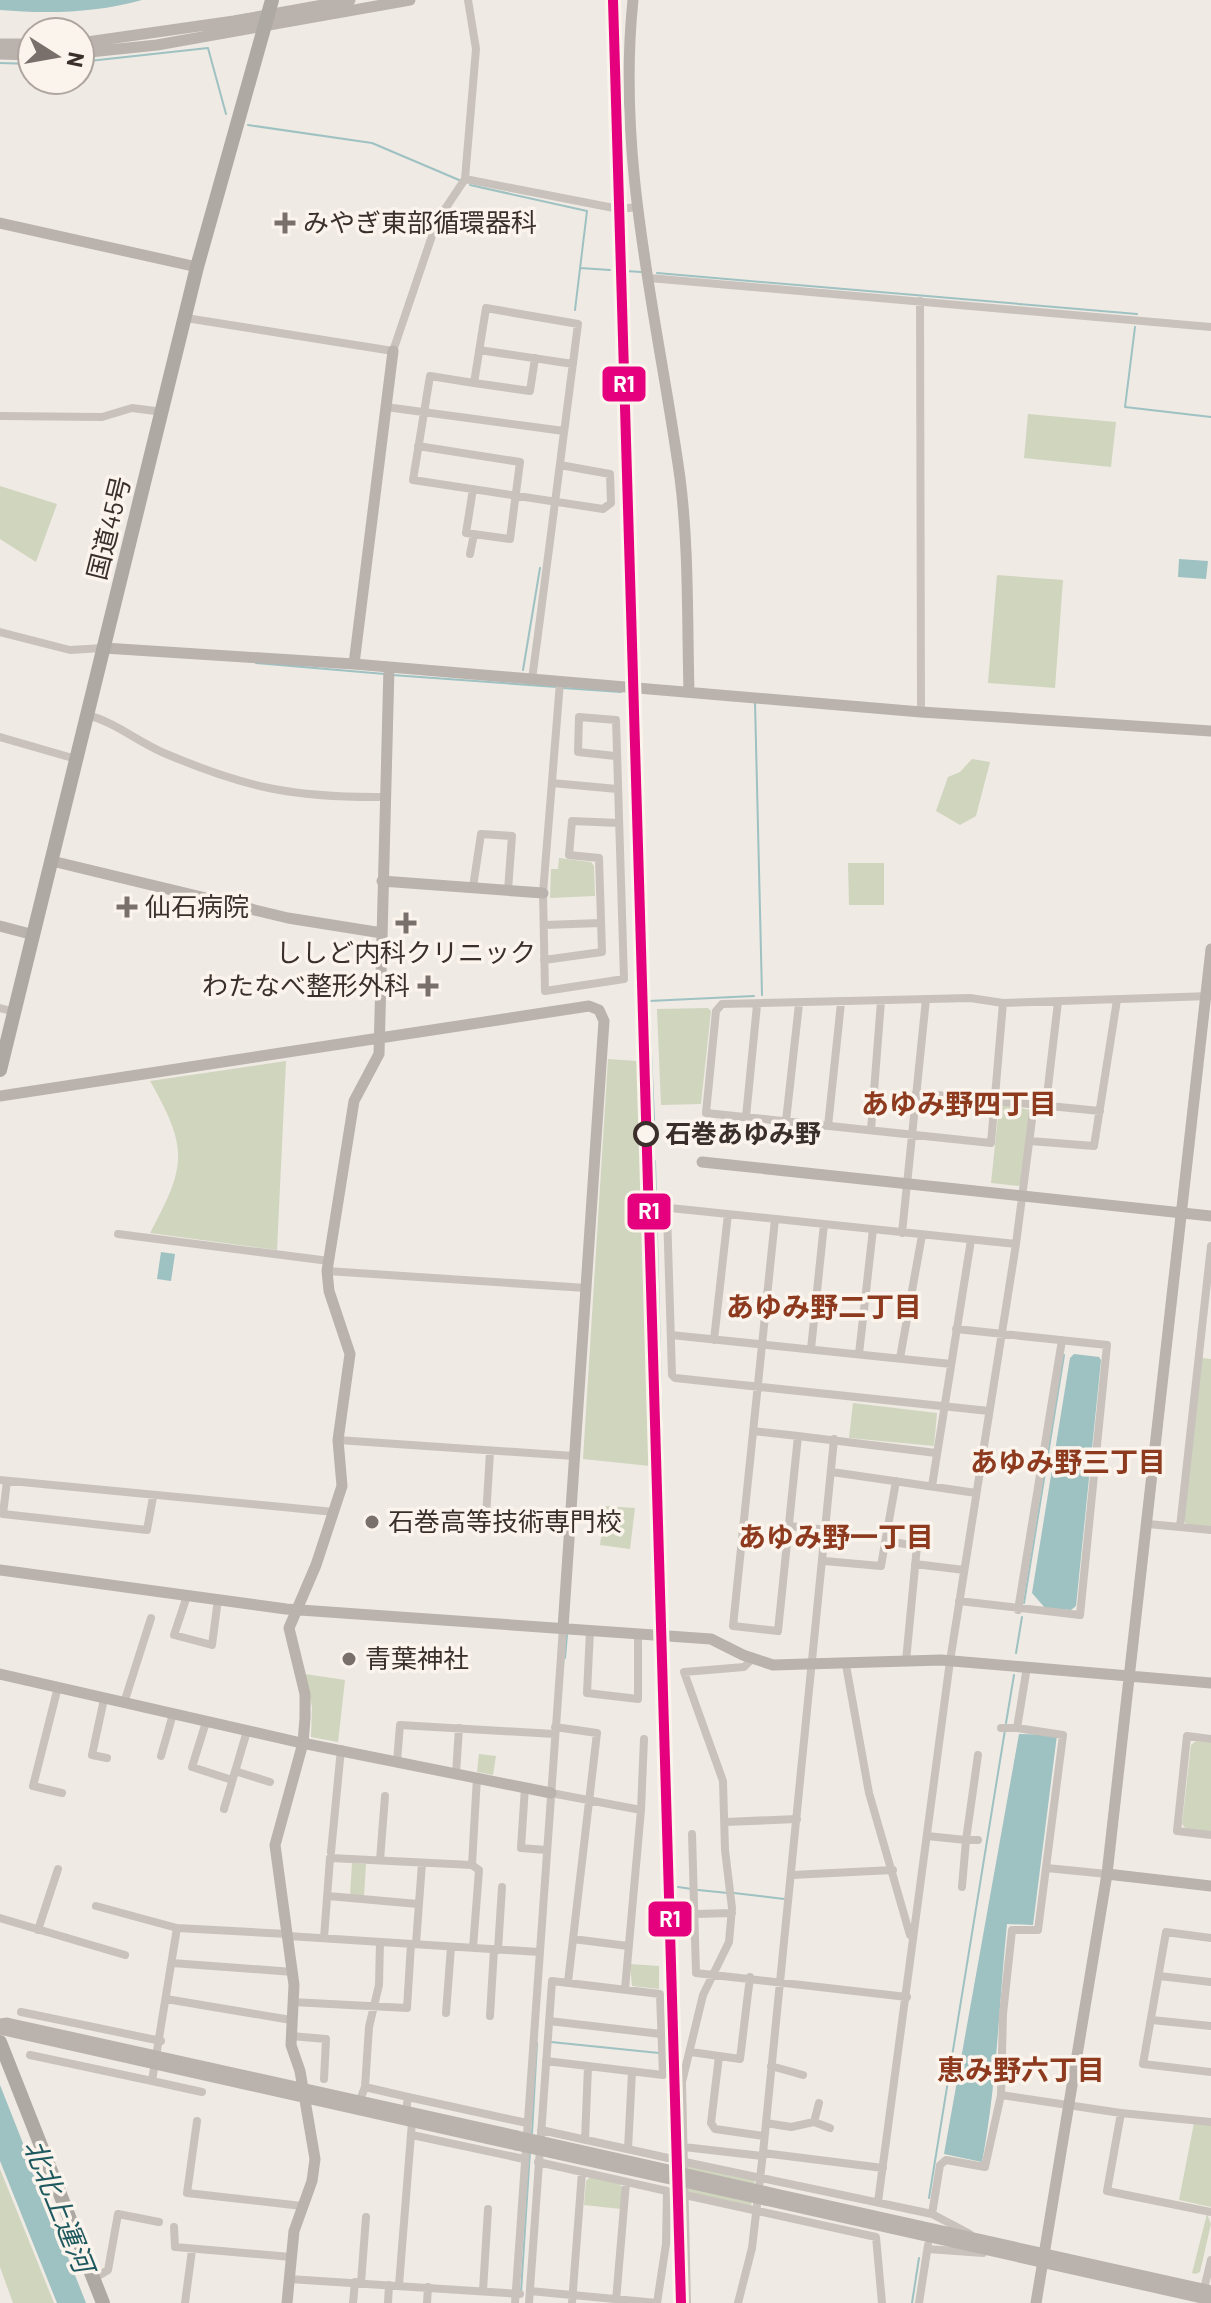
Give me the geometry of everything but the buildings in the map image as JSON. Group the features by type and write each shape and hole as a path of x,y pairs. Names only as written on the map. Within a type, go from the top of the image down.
{"highway":[{"name":"国道45号","path":"0,1070 7,1010 34,935 197,267 268,14"},
{"path":"0,2042 103,2303"}],"street":[{"path":"96,41 350,0"},
{"path":"96,51 157,45 268,14 410,0"},
{"path":"354,664 393,351 437,221 465,179 476,49 468,0"},
{"path":"633,0 630,149 653,327 684,514 689,691"},
{"path":"465,179 619,209 638,207"},
{"path":"0,223 197,267"},
{"path":"649,278 1211,327"},
{"path":"920,301 921,712"},
{"path":"474,383 486,308 578,324 532,679"},
{"path":"186,318 393,351"},
{"path":"479,350 573,364"},
{"path":"535,358 530,391 430,376 413,480 603,509 611,503 610,474 560,465"},
{"path":"386,407 564,431"},
{"path":"0,416 102,417 132,408 163,412"},
{"path":"418,446 520,462 510,539 466,533 473,489"},
{"path":"470,554 474,534"},
{"path":"0,632 70,650 104,648 354,664 921,712 1211,731"},
{"path":"287,2303 291,2257 315,2159 291,2036 293,1972 275,1845 303,1743 305,1694 288,1638 295,1609 316,1565 334,1512 343,1468 338,1440 350,1354 329,1291 328,1266 354,1101 376,1064 381,1040 382,881 389,667"},
{"path":"560,682 543,893 545,991 624,979 616,720 579,717 578,752 615,756"},
{"path":"87,715 101,718 160,751 238,783 322,797 385,797"},
{"path":"0,737 76,759"},
{"path":"552,783 617,789"},
{"path":"544,960 602,952 599,858 569,855 572,821 619,823"},
{"path":"473,887 481,834 512,836 508,890"},
{"path":"52,861 274,914 382,933"},
{"path":"382,881 543,893"},
{"path":"544,925 601,923"},
{"path":"0,926 34,935"},
{"path":"1036,2303 1107,1874 1211,949"},
{"path":"1003,1003 991,1143 706,1113 716,1011 722,1004 970,998 1003,1003 1208,996"},
{"path":"902,1233 926,999"},
{"path":"1030,1141 1092,1148 1117,1000"},
{"path":"871,1130 881,1001"},
{"path":"1046,1104 1058,1002"},
{"path":"828,1126 841,1003"},
{"path":"786,1121 799,1004"},
{"path":"746,1117 757,1005"},
{"path":"0,1096 589,1006 599,1010 604,1021 554,1793 546,1850 539,1952 542,2000 524,2159 523,2297"},
{"path":"916,1093 1100,1111"},
{"path":"878,2202 950,1661 1016,1244 1034,1104"},
{"path":"702,1162 1211,1216"},
{"path":"989,1411 675,1378 672,1375 667,1212 670,1208 1016,1244"},
{"path":"714,1340 728,1214"},
{"path":"775,1219 733,1626 778,1631 798,1436"},
{"path":"811,1349 824,1224"},
{"path":"859,1354 873,1229"},
{"path":"118,1234 328,1266 586,1288"},
{"path":"900,1358 922,1235"},
{"path":"932,1486 971,1240"},
{"path":"1180,1527 1211,1246"},
{"path":"956,1329 1107,1345 1080,1615 959,1601"},
{"path":"671,1335 951,1364"},
{"path":"1018,1610 1062,1340"},
{"path":"753,1431 936,1453"},
{"path":"738,2303 747,2273 760,2178 828,1530 834,1439"},
{"path":"338,1440 574,1456"},
{"path":"486,1517 490,1452"},
{"path":"832,1472 976,1493"},
{"path":"153,1497 147,1530 3,1514 3,1480 153,1497 334,1512"},
{"path":"824,1561 881,1566 896,1481"},
{"path":"1148,1524 1211,1530"},
{"path":"788,1526 828,1530"},
{"path":"887,1541 917,1546 906,1661"},
{"path":"915,1564 964,1570"},
{"path":"0,1570 295,1609 711,1639 752,1659 773,1665 950,1661 1211,1683"},
{"path":"187,1596 174,1635 212,1645 218,1599"},
{"path":"124,1703 151,1618"},
{"path":"590,1630 587,1693 638,1699 638,1633"},
{"path":"687,2303 682,2082 703,1995 729,1942 732,1913 721,1774 684,1672 744,1667 752,1659"},
{"path":"846,1665 869,1793 910,1935 914,1935"},
{"path":"1017,1728 1027,1667"},
{"path":"0,1674 303,1743 641,1810"},
{"path":"58,1687 33,1786 62,1793"},
{"path":"104,1699 92,1755 107,1758"},
{"path":"161,1756 173,1714"},
{"path":"206,1722 192,1767 270,1782"},
{"path":"397,1761 400,1725 597,1733 568,1982"},
{"path":"456,1773 459,1728"},
{"path":"932,2214 940,2165 946,2160 985,2167 1001,2095 1003,2014 1012,1930 1038,1930 1047,1868 1063,1735 1001,1728"},
{"path":"224,1809 247,1731"},
{"path":"1211,1739 1187,1736 1177,1831 1211,1835"},
{"path":"625,1989 644,1739"},
{"path":"331,1852 341,1749"},
{"path":"962,1887 978,1755"},
{"path":"472,1865 477,1777"},
{"path":"525,1787 521,1848 546,1850"},
{"path":"380,1860 385,1796"},
{"path":"725,1822 797,1819"},
{"path":"692,1834 696,1973 907,1997"},
{"path":"927,1836 978,1840"},
{"path":"324,1938 330,1858 472,1865 479,1870 473,1948"},
{"path":"292,2002 407,2008 422,1863"},
{"path":"1047,1868 1211,1886"},
{"path":"38,1930 58,1869"},
{"path":"792,1875 893,1870"},
{"path":"490,2016 502,1887"},
{"path":"328,1896 418,1904"},
{"path":"96,1906 177,1928 539,1952"},
{"path":"695,1914 732,1913"},
{"path":"0,1918 125,1955"},
{"path":"152,2081 161,2041 177,1928"},
{"path":"1211,1938 1166,1932 1143,2064 1211,2072"},
{"path":"573,1939 628,1946"},
{"path":"360,2100 365,2087 373,2006 379,1985 380,1942"},
{"path":"446,2013 451,1947"},
{"path":"172,1963 293,1972"},
{"path":"1159,1976 1211,1982"},
{"path":"691,2052 740,2059 750,1977"},
{"path":"523,2297 549,2021 542,2000 552,1981 660,1994 663,2075 546,2061"},
{"path":"166,1999 291,2020"},
{"path":"21,2012 161,2041"},
{"path":"1152,2020 1211,2026"},
{"path":"549,2021 661,2034"},
{"path":"0,2027 7,2023 157,2061 304,2093 524,2159"},
{"path":"291,2036 326,2039 324,2079"},
{"path":"30,2055 202,2092"},
{"path":"719,2056 711,2123 715,2129 764,2136"},
{"path":"771,2066 803,2075"},
{"path":"585,2140 588,2067"},
{"path":"628,2149 632,2072"},
{"path":"365,2087 527,2123"},
{"path":"304,2093 360,2100 410,2123 517,2141 766,2196 971,2235 1043,2257 1211,2300"},
{"path":"1001,2095 1121,2113 1211,2122"},
{"path":"399,2285 410,2123 408,2097"},
{"path":"814,2122 819,2103"},
{"path":"1121,2113 1107,2191 1211,2212"},
{"path":"197,2121 187,2193 302,2206"},
{"path":"766,2123 791,2127 814,2122 830,2128"},
{"path":"541,2130 668,2158"},
{"path":"684,2147 883,2168"},
{"path":"289,2279 483,2291 523,2297 657,2303 666,2244 667,2191 538,2162"},
{"path":"685,2162 932,2214 971,2235"},
{"path":"572,2298 582,2172"},
{"path":"616,2301 626,2183"},
{"path":"685,2195 876,2237 882,2303"},
{"path":"766,2196 929,2243 1043,2257 1208,2290 1211,2260"},
{"path":"483,2291 488,2209"},
{"path":"93,2279 108,2270 118,2214 159,2222"},
{"path":"353,2303 366,2217"},
{"path":"174,2227 175,2247 291,2257"},
{"path":"919,2303 929,2243"},
{"path":"185,2303 192,2250"},
{"path":"388,2303 389,2285"},
{"path":"427,2303 428,2287"},
{"path":"466,2303 467,2290"}],"green space":[{"path":"1028,414 1116,422 1111,467 1024,458"},
{"path":"0,486 57,504 36,562 0,539"},
{"path":"997,575 1063,580 1055,688 988,683"},
{"path":"972,759 990,762 976,816 960,825 936,811 948,777 960,772"},
{"path":"559,858 591,862 594,866 595,896 550,898 551,869 558,869"},
{"path":"848,863 884,863 884,905 849,905"},
{"path":"708,1008 711,1011 701,1104 661,1105 657,1009"},
{"path":"608,1059 637,1061 650,1466 583,1459"},
{"path":"286,1061 277,1250 150,1233 171,1191 178,1157 172,1124 150,1081"},
{"path":"1003,1104 1030,1110 1022,1183 1018,1186 991,1183 999,1107"},
{"path":"1201,1358 1211,1359 1211,1527 1187,1525 1184,1521"},
{"path":"853,1403 937,1413 934,1446 849,1438"},
{"path":"605,1506 635,1508 630,1549 600,1545"},
{"path":"305,1674 345,1680 338,1742 311,1737 312,1707"},
{"path":"1196,1741 1211,1743 1211,1832 1186,1829 1182,1824 1191,1745"},
{"path":"479,1754 496,1756 493,1775 477,1772"},
{"path":"352,1863 366,1864 364,1896 350,1895"},
{"path":"630,1964 659,1966 659,1989 632,1986"},
{"path":"1194,2123 1211,2125 1211,2207 1179,2200"},
{"path":"688,2165 755,2180 751,2206 687,2192"},
{"path":"0,2169 54,2303 13,2303 0,2267"},
{"path":"590,2177 619,2184 623,2188 621,2209 584,2205 586,2181"},
{"path":"1207,2214 1211,2224 1200,2272 1195,2274 1192,2273"}],"water":[{"path":"0,0 142,0 107,8 36,12 0,10"},
{"path":"1179,559 1208,561 1206,579 1178,577"},
{"path":"161,1252 175,1254 171,1281 157,1279"},
{"path":"1074,1354 1099,1357 1101,1360 1076,1606 1071,1610 1045,1608 1032,1593 1070,1358"},
{"path":"1019,1734 1057,1735 1033,1925 1007,1924 994,2073 982,2162 944,2154"},
{"path":"0,2085 86,2303 57,2303 0,2161"}],"waterway":[{"path":"96,60 208,48 226,114"},
{"path":"0,63 16,64"},
{"path":"248,125 372,143 459,180"},
{"path":"470,185 587,211 575,310"},
{"path":"580,268 610,270"},
{"path":"626,271 641,272"},
{"path":"657,273 1137,314"},
{"path":"1135,327 1125,407 1211,417"},
{"path":"523,670 540,568"},
{"path":"256,663 385,674"},
{"path":"392,675 557,687"},
{"path":"563,688 621,692"},
{"path":"755,702 762,995"},
{"path":"649,1001 754,996"},
{"path":"649,1004 654,1120"},
{"path":"655,1161 667,1624"},
{"path":"1024,1603 1064,1355"},
{"path":"1016,1653 1022,1617"},
{"path":"565,1658 567,1635"},
{"path":"1006,1723 1014,1675"},
{"path":"929,2198 1005,1730"},
{"path":"678,1887 692,1889"},
{"path":"698,1890 728,1893"},
{"path":"734,1893 784,1899"},
{"path":"551,2042 659,2053"},
{"path":"532,2133 537,2043"},
{"path":"521,2292 530,2151"},
{"path":"912,2303 919,2258"}],"transit line":[{"name":"R1","path":"613,0 681,2303"}],"place":[{"name":"みやぎ東部循環器科","path":"285,223"},
{"name":"仙石病院","path":"127,907"},
{"name":"ししど内科クリニック","path":"406,923"},
{"name":"わたなべ整形外科","path":"428,986"},
{"name":"石巻あゆみ野","path":"646,1134"},
{"name":"石巻高等技術専門校","path":"372,1522"},
{"name":"青葉神社","path":"349,1659"}],"district":[{"name":"あゆみ野四丁目","path":"959,1104"},
{"name":"あゆみ野二丁目","path":"824,1307"},
{"name":"あゆみ野三丁目","path":"1068,1462"},
{"name":"あゆみ野一丁目","path":"836,1537"},
{"name":"恵み野六丁目","path":"1021,2070"}],"water label":[{"name":"北北上運河","path":"59,2206"}]}
